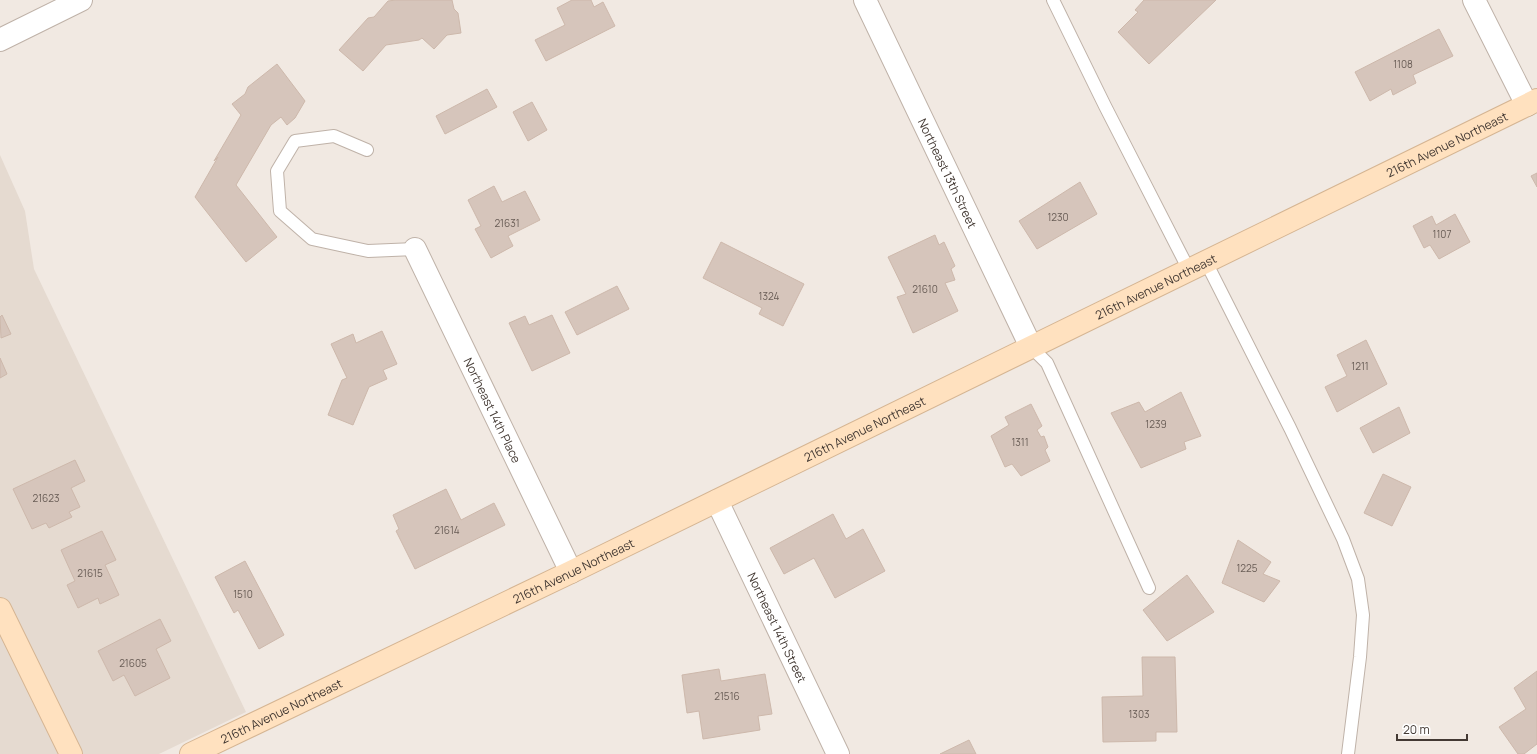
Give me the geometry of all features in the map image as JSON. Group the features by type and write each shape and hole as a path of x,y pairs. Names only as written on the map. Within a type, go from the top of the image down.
{"street":[{"path":"0,40 81,0"},
{"name":"Northeast 13th Street","path":"865,0 1031,347"},
{"path":"1474,0 1532,102"},
{"name":"216th Avenue Northeast","path":"191,754 571,572 1532,102"},
{"name":"Northeast 14th Place","path":"415,249 571,572"},
{"name":"Northeast 14th Street","path":"717,500 838,754"},
{"path":"0,608 71,754"}],"lane":[{"path":"1053,0 1105,106 1290,428 1343,539 1358,579 1363,615 1360,658 1348,754"},
{"path":"367,150 334,136 295,141 277,171 280,211 312,239 368,251 415,249"},
{"path":"1031,347 1047,363 1149,588"}],"shaded area":[{"path":"0,155 25,211 34,269 246,712 159,754 0,754"}],"building":[{"path":"452,0 454,9 458,13 461,33 447,35 434,49 422,38 419,40 386,45 363,71 339,50 368,18 374,17 388,1"},
{"path":"572,0 591,0 594,7 603,2 615,26 546,61 535,40 565,25 557,8"},
{"path":"1144,0 1216,0 1149,64 1118,32 1138,12 1135,10"},
{"path":"1439,29 1453,56 1413,75 1416,83 1393,95 1391,89 1370,101 1355,72"},
{"path":"277,64 305,101 295,118 287,125 281,117 271,125 236,185 277,237 246,262 195,197 241,115 232,104 245,94 248,87"},
{"path":"487,89 497,107 445,134 436,116"},
{"path":"532,102 547,130 528,141 513,112"},
{"path":"1537,173 1537,187 1531,176"},
{"path":"1080,182 1097,214 1037,249 1019,221"},
{"path":"494,186 502,202 525,191 540,220 508,236 513,246 491,258 475,229 481,226 468,200"},
{"path":"1455,214 1470,242 1439,259 1430,245 1424,248 1413,226 1432,216 1436,225"},
{"path":"935,235 939,245 944,242 955,266 951,269 955,280 945,283 958,311 913,333 897,297 906,294 888,257"},
{"path":"721,242 804,284 783,326 759,314 762,308 703,278"},
{"path":"617,286 629,309 577,335 565,312"},
{"path":"2,315 11,334 1,338 0,317"},
{"path":"552,315 570,353 532,371 509,323 525,316 529,325"},
{"path":"382,331 397,364 383,370 387,379 369,387 353,425 328,415 342,380 347,378 331,344 353,334 356,343"},
{"path":"1366,340 1387,384 1337,412 1325,387 1347,376 1337,355"},
{"path":"0,358 7,374 0,378"},
{"path":"1181,392 1201,436 1184,442 1186,449 1141,468 1111,413 1139,402 1145,412"},
{"path":"1031,404 1042,426 1037,430 1041,437 1044,436 1048,447 1045,450 1050,461 1021,476 1012,464 1005,467 991,436 1009,425 1005,417"},
{"path":"1399,407 1410,433 1373,453 1360,428"},
{"path":"75,460 85,481 71,488 80,507 69,512 72,517 49,528 46,523 32,529 13,489"},
{"path":"1383,474 1411,487 1392,526 1364,513"},
{"path":"446,489 461,520 494,503 505,525 415,569 396,531 399,529 393,515"},
{"path":"833,514 846,539 863,529 885,571 835,598 814,558 784,574 770,548"},
{"path":"102,531 116,560 105,565 119,595 100,604 98,598 78,608 67,585 75,581 61,550"},
{"path":"1238,540 1271,562 1263,574 1280,581 1264,602 1222,583"},
{"path":"245,561 284,635 259,649 238,610 234,613 215,577"},
{"path":"1187,575 1214,612 1167,641 1143,610"},
{"path":"160,619 171,641 156,649 170,678 135,696 124,675 113,681 98,651"},
{"path":"1142,657 1175,657 1177,732 1156,732 1156,741 1103,742 1102,697 1143,696"},
{"path":"719,669 721,681 765,674 772,714 758,716 760,730 703,739 699,711 687,713 682,675"},
{"path":"1537,671 1537,744 1524,754 1518,754 1499,727 1526,709 1514,688"},
{"path":"969,740 976,754 940,754"}]}
